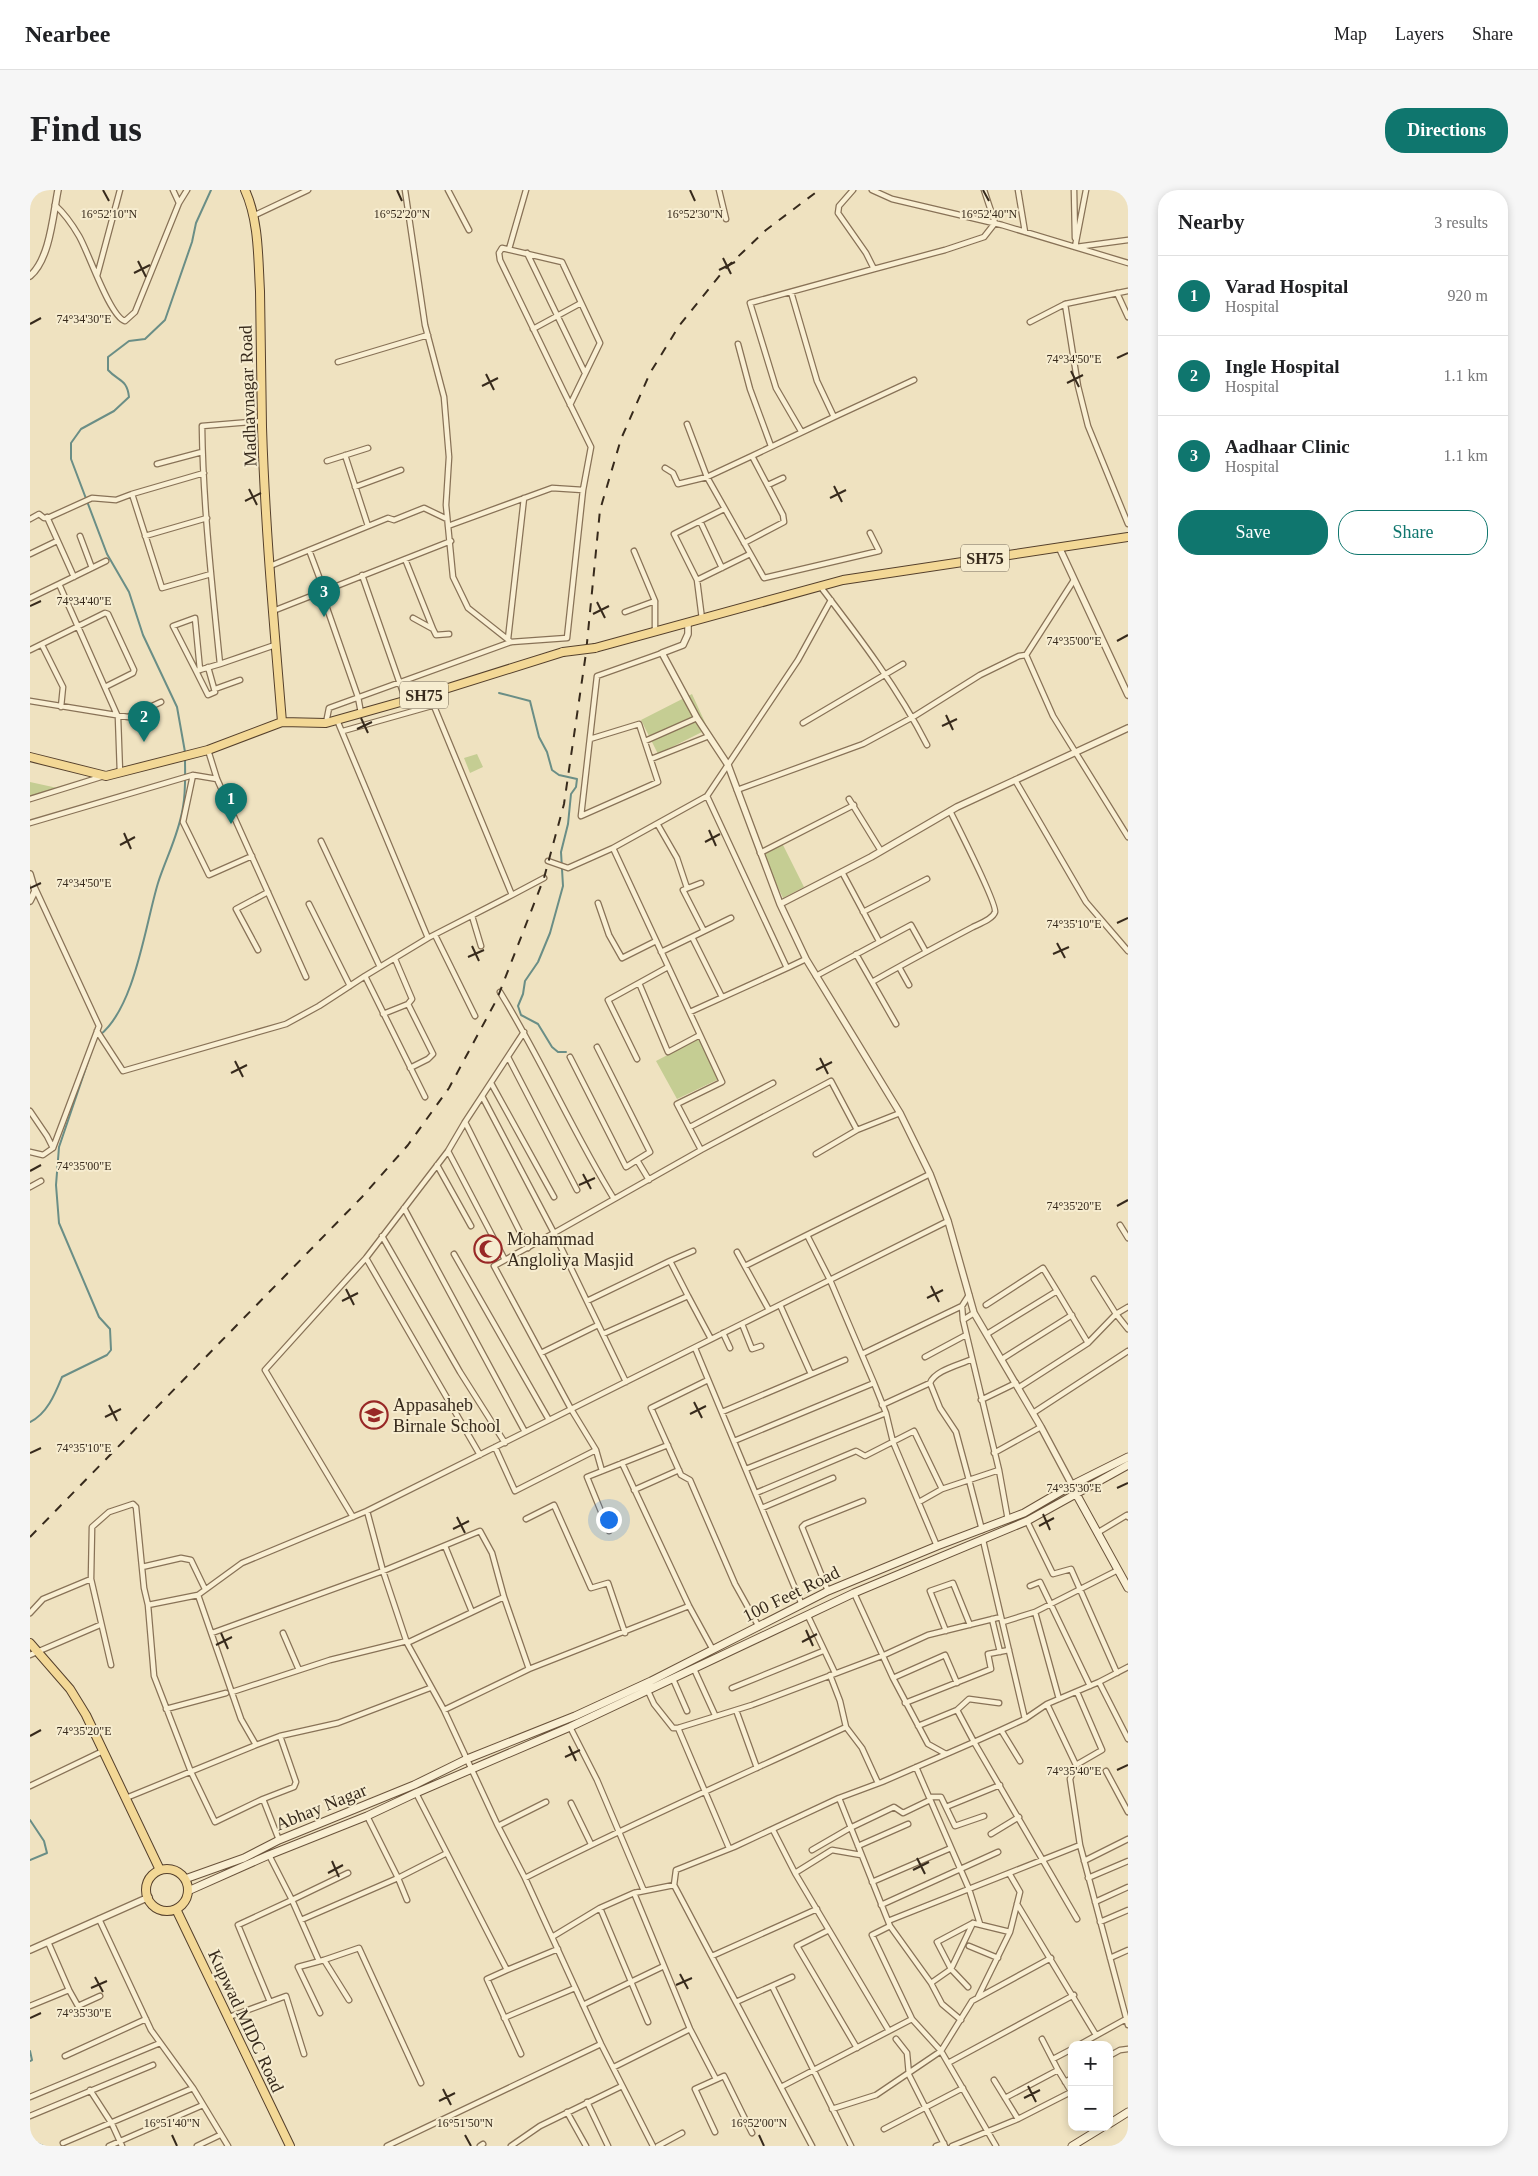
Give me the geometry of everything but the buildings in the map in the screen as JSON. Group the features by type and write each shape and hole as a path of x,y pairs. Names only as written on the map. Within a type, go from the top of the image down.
{"main road":[{"name":"Madhavnagar Road","path":"244,190 253,216 259,271 262,421 270,566 282,722"},
{"name":"SH75","path":"30,757 106,776 195,754 282,722 326,723 429,694 564,652 595,648 843,580 1128,537"},
{"name":"100 Feet Road","path":"468,1759 575,1716 828,1592 937,1546 1024,1514 1072,1485 1128,1457"},
{"path":"188,1891 269,1855 367,1816 570,1727 854,1593 1027,1521 1128,1465"},
{"path":"1072,1485 1128,1588"},
{"path":"30,1642 34,1653 70,1688 86,1715 160,1870"},
{"name":"Abhay Nagar","path":"185,1878 244,1858 279,1840 414,1785 468,1759"},
{"path":"160,1870 172,1870 185,1878 188,1891 185,1900 176,1909 170,1911 158,1909 149,1901 146,1889 150,1877 160,1870"},
{"name":"Kupwad MIDC Road","path":"176,1909 290,2146"},
{"path":"1113,2121 1128,2112"},
{"path":"1072,2146 1084,2143 1098,2131"}],"street":[{"path":"30,276 36,272 43,258 58,190"},
{"path":"97,276 120,190"},
{"path":"173,190 179,203"},
{"path":"55,205 66,216 80,238 118,317 125,322 135,312 179,203 187,190"},
{"path":"253,216 308,190"},
{"path":"405,190 428,335 444,397 449,457 447,519 451,541 450,558 453,577 468,608 509,641"},
{"path":"448,190 469,230"},
{"path":"509,249 526,190"},
{"path":"719,190 726,219"},
{"path":"853,190 839,206 838,214 866,253 874,269"},
{"path":"872,190 892,198 1025,232 1128,263"},
{"path":"984,190 995,224"},
{"path":"1018,190 1025,232"},
{"path":"1074,190 1075,247"},
{"path":"1075,247 1086,190"},
{"path":"801,431 776,388 750,303 945,250 984,237 995,224"},
{"path":"1075,247 1128,240"},
{"path":"326,723 329,708 509,641 567,638 584,490 591,447 570,406 500,260 499,253 502,248 562,262 600,343 570,406"},
{"path":"528,253 586,373"},
{"path":"1030,322 1065,304 1128,291"},
{"path":"792,292 816,381 834,417"},
{"path":"1117,293 1128,317"},
{"path":"533,329 581,303"},
{"path":"1065,304 1078,386 1088,426 1128,524"},
{"path":"338,362 428,335"},
{"path":"738,344 750,389 771,446"},
{"path":"665,468 673,473 678,484 707,477 801,431 914,380"},
{"path":"220,664 211,574 202,452 202,426 262,421"},
{"path":"687,424 707,477 764,578 879,551 870,533"},
{"path":"327,461 368,448"},
{"path":"157,464 202,452"},
{"path":"345,455 368,526"},
{"path":"744,543 784,522 783,515 752,456"},
{"path":"355,487 401,470"},
{"path":"30,518 39,514 44,518 92,498 116,500 204,473"},
{"path":"768,485 783,478"},
{"path":"448,526 552,488 584,490"},
{"path":"132,494 162,588 211,574"},
{"path":"509,641 524,498"},
{"path":"270,566 388,518 394,520 424,508 447,519"},
{"path":"702,619 697,580 674,534 724,509"},
{"path":"47,517 74,577"},
{"path":"145,536 207,518"},
{"path":"700,521 722,568"},
{"path":"80,536 92,568"},
{"path":"30,554 57,541"},
{"path":"273,611 451,541"},
{"path":"1059,547 1128,695"},
{"path":"309,550 362,713"},
{"path":"634,551 655,601 655,632"},
{"path":"697,580 750,554"},
{"path":"405,559 436,636 449,634"},
{"path":"30,598 106,561"},
{"path":"362,575 406,700"},
{"path":"737,790 863,744 913,717 980,675 1019,656 1026,655 1074,580"},
{"path":"59,584 118,717 120,773"},
{"path":"820,586 868,648 913,717 927,745"},
{"path":"548,861 568,868 658,825 707,796 798,660 831,600"},
{"path":"625,612 655,601"},
{"path":"30,650 105,613 108,614 133,666 133,673 105,687"},
{"path":"198,670 195,618 173,626 198,670 208,695 215,692 208,667"},
{"path":"413,618 433,629"},
{"path":"590,738 639,724 658,782 581,816 597,676 683,645 688,634 688,622"},
{"path":"42,645 63,687 61,707"},
{"path":"198,670 276,645"},
{"path":"662,653 697,718 728,765 760,854 780,904 806,960 900,1113 930,1174 948,1221 974,1313 1041,1427 1072,1485"},
{"path":"1026,655 1053,716 1128,837"},
{"path":"803,722 903,664"},
{"path":"214,689 240,680"},
{"path":"429,694 512,895"},
{"path":"30,701 118,717 128,717 161,702"},
{"path":"343,731 434,705"},
{"path":"645,741 697,718"},
{"path":"337,720 428,938"},
{"path":"780,904 881,851 950,811 1128,728"},
{"path":"651,759 709,736"},
{"path":"208,750 217,779 306,977"},
{"path":"30,823 193,775 217,779"},
{"path":"193,775 183,822 210,875 252,856"},
{"path":"30,799 106,776"},
{"path":"1015,780 1086,902 1128,951"},
{"path":"707,796 787,968"},
{"path":"849,799 881,851"},
{"path":"760,854 854,805"},
{"path":"872,982 983,922 994,914 995,911 950,811"},
{"path":"658,825 677,858 687,888"},
{"path":"321,841 380,967"},
{"path":"613,848 722,1082 677,1104 701,1150"},
{"path":"842,872 879,942"},
{"path":"30,874 99,1026 53,1148 43,1156 30,1152"},
{"path":"97,1031 123,1071 286,1024 380,967 395,960 428,938 544,878"},
{"path":"863,912 927,879"},
{"path":"701,883 683,890 704,931"},
{"path":"30,901 34,895 35,887"},
{"path":"258,950 236,909 268,892"},
{"path":"598,903 609,935 622,958 656,941"},
{"path":"309,904 350,986"},
{"path":"472,916 481,946"},
{"path":"661,952 732,918"},
{"path":"816,976 911,925 926,952"},
{"path":"435,935 475,1016"},
{"path":"692,938 722,997"},
{"path":"856,954 896,1024"},
{"path":"384,1014 408,1004 412,999 395,960"},
{"path":"690,1012 806,960"},
{"path":"900,966 909,985"},
{"path":"637,1059 608,1000 668,967"},
{"path":"365,976 425,1097"},
{"path":"639,983 668,1052 700,1035"},
{"path":"500,992 524,1032 595,1168 614,1199"},
{"path":"408,1004 433,1054 428,1059 410,1068"},
{"path":"353,1517 265,1370 366,1258 448,1151 524,1032"},
{"path":"570,1057 626,1167 650,1152 598,1047"},
{"path":"508,1057 577,1190"},
{"path":"602,1471 596,1450 571,1409 494,1266 701,1150 831,1081 857,1130"},
{"path":"491,1083 554,1197"},
{"path":"690,1127 773,1083"},
{"path":"482,1096 554,1233 626,1382"},
{"path":"30,1111 53,1148"},
{"path":"816,1154 857,1130 900,1113"},
{"path":"465,1122 528,1248"},
{"path":"448,1151 505,1260"},
{"path":"638,1160 649,1180"},
{"path":"437,1165 471,1226"},
{"path":"745,1266 930,1174"},
{"path":"30,1187 42,1181"},
{"path":"404,1208 525,1432"},
{"path":"148,1605 198,1595 242,1563 368,1511 948,1221"},
{"path":"1120,1225 1128,1238"},
{"path":"807,1235 830,1280 862,1354 886,1412 893,1442 937,1546"},
{"path":"382,1236 460,1372 505,1443"},
{"path":"587,1301 693,1251"},
{"path":"737,1252 769,1310"},
{"path":"454,1254 549,1420"},
{"path":"366,1258 480,1455"},
{"path":"670,1261 711,1340"},
{"path":"986,1305 1043,1268 1088,1343"},
{"path":"1094,1279 1128,1329"},
{"path":"986,1334 1056,1291"},
{"path":"862,1354 962,1306 969,1294"},
{"path":"603,1334 688,1296"},
{"path":"780,1305 811,1374"},
{"path":"962,1306 966,1335 999,1470 1008,1520"},
{"path":"981,1400 1017,1386 1088,1343 1116,1314 1128,1307"},
{"path":"963,1320 974,1313"},
{"path":"1002,1360 1072,1315"},
{"path":"742,1324 752,1349 761,1346"},
{"path":"541,1353 598,1325"},
{"path":"723,1333 730,1348"},
{"path":"925,1357 966,1335"},
{"path":"695,1348 802,1604"},
{"path":"1033,1413 1128,1351"},
{"path":"882,1405 930,1384 932,1379 938,1374 972,1359"},
{"path":"722,1412 845,1360"},
{"path":"708,1380 651,1408 681,1475 690,1480 735,1584 759,1626"},
{"path":"734,1440 874,1383"},
{"path":"930,1384 940,1408 956,1432 982,1530"},
{"path":"746,1469 886,1412"},
{"path":"994,1452 1041,1427"},
{"path":"756,1493 856,1451 865,1456 914,1431 942,1489"},
{"path":"609,1530 587,1477 668,1445"},
{"path":"495,1448 515,1491 596,1450"},
{"path":"622,1463 689,1606 712,1650"},
{"path":"634,1490 679,1470"},
{"path":"919,1502 942,1489 999,1470"},
{"path":"762,1508 833,1478"},
{"path":"828,1592 803,1525 863,1501"},
{"path":"111,1665 100,1625 91,1579 92,1527 109,1512 128,1504 133,1504 136,1507 148,1605 154,1676 191,1772 215,1822 262,1799 294,1787 296,1784 280,1736"},
{"path":"526,1519 554,1506 591,1588 608,1583 625,1633"},
{"path":"368,1511 383,1571 407,1642 468,1759 601,2044 653,2146"},
{"path":"1097,1532 1127,1515 1128,1517"},
{"path":"1027,1521 1053,1574 1071,1569 1117,1673"},
{"path":"212,1633 383,1571 480,1530 492,1553 504,1597 529,1669"},
{"path":"983,1540 1025,1719"},
{"path":"445,1546 472,1612"},
{"path":"142,1567 181,1558 191,1560 205,1589"},
{"path":"648,1691 654,1704 673,1728 678,1728 736,1710 882,1656 928,1635 992,1619 1002,1620 1035,1612 1118,1570"},
{"path":"30,1614 43,1598 91,1579"},
{"path":"1030,1586 1040,1582 1090,1686"},
{"path":"946,1631 930,1591 953,1583 970,1625"},
{"path":"854,1593 905,1703 928,1744 946,1754"},
{"path":"198,1595 241,1719 256,1745"},
{"path":"232,1692 356,1653 407,1642 504,1597"},
{"path":"444,1710 529,1669 625,1633 662,1615 689,1606"},
{"path":"1035,1612 1059,1699"},
{"path":"808,1616 832,1674 846,1727 862,1748 878,1783"},
{"path":"992,1619 1000,1652"},
{"path":"34,1653 100,1625"},
{"path":"284,1633 299,1670"},
{"path":"905,1703 991,1669 988,1654 1009,1650"},
{"path":"732,1688 823,1651"},
{"path":"893,1678 945,1655 958,1683"},
{"path":"812,2146 674,1885 676,1870 773,1830 839,1798 1001,1730 1025,1719 1047,1704 1099,1682 1128,1667"},
{"path":"694,1669 715,1716"},
{"path":"673,1679 687,1711"},
{"path":"1099,1682 1128,1739"},
{"path":"126,1798 280,1736 338,1724 430,1688"},
{"path":"1077,1692 1102,1750 1076,1765 1070,1779 1080,1845 1110,1958 1126,2009 1128,2025"},
{"path":"166,1709 226,1693"},
{"path":"918,1726 957,1710 969,1699 999,1703"},
{"path":"1047,1704 1076,1765"},
{"path":"736,1710 757,1768"},
{"path":"957,1710 1077,1919"},
{"path":"570,1727 598,1780 644,1891"},
{"path":"525,1878 591,1844 846,1727"},
{"path":"678,1728 729,1848"},
{"path":"1001,1730 1020,1760"},
{"path":"30,1786 103,1750"},
{"path":"916,1767 970,1889 980,1924"},
{"path":"1106,1771 1128,1812"},
{"path":"946,1807 1000,1785"},
{"path":"416,1793 507,1970"},
{"path":"812,1850 850,1828 894,1807 902,1813 930,1798 941,1797 956,1826 984,1816"},
{"path":"839,1798 889,1924 931,1983 942,2004 961,2020"},
{"path":"262,1799 279,1840"},
{"path":"498,1826 546,1802"},
{"path":"571,1802 591,1844"},
{"path":"367,1816 407,1900"},
{"path":"991,1834 1018,1817"},
{"path":"858,1846 908,1824"},
{"path":"773,1830 795,1873 889,2031"},
{"path":"1084,1862 1128,1839"},
{"path":"996,2146 941,2051 912,2019 872,1935 889,1924 1080,1845"},
{"path":"872,1882 951,1848"},
{"path":"795,1873 832,1850 862,1855"},
{"path":"881,1905 998,1852"},
{"path":"301,1920 398,1878 445,1854"},
{"path":"269,1855 322,1960 349,2000"},
{"path":"1088,1878 1128,1861"},
{"path":"270,2002 238,1925 348,1873"},
{"path":"977,1998 1010,1932 1020,1892 1009,1873"},
{"path":"552,1937 600,1908 634,1893 674,1885"},
{"path":"1095,1902 1128,1888"},
{"path":"634,1893 690,2029 716,2079"},
{"path":"30,1950 149,1897"},
{"path":"1017,1904 1074,1995 1096,2035"},
{"path":"600,1908 648,2022"},
{"path":"712,1956 817,1909"},
{"path":"1100,1922 1128,1910"},
{"path":"99,1919 146,2019 160,2044 193,2088 228,2146"},
{"path":"968,1987 951,1970 937,1942 973,1923 1010,1932"},
{"path":"931,1983 951,1970 973,1923"},
{"path":"829,1930 797,1946 857,2048"},
{"path":"48,1942 78,2006 100,1996"},
{"path":"969,1946 998,1958"},
{"path":"320,2013 298,1967 359,1948 421,2083"},
{"path":"521,2054 487,1979 558,1949"},
{"path":"1110,1958 1128,1950"},
{"path":"832,2109 876,2095 909,2075 941,2051 972,2001 1051,1958"},
{"path":"583,2005 664,1966"},
{"path":"736,2002 792,1977"},
{"path":"772,1986 849,2145"},
{"path":"504,2018 575,1988"},
{"path":"30,2006 69,1990"},
{"path":"948,2063 1074,1995"},
{"path":"229,2017 286,1996 304,2054"},
{"path":"65,2056 146,2019"},
{"path":"781,2087 912,2019"},
{"path":"1086,2041 1126,2019"},
{"path":"614,2067 690,2029"},
{"path":"896,2039 907,2053 909,2075 944,2145 936,2146"},
{"path":"1042,2039 1068,2088"},
{"path":"30,2097 160,2044"},
{"path":"388,2146 601,2044"},
{"path":"1113,2054 1128,2049"},
{"path":"1053,2059 1068,2051"},
{"path":"30,2116 153,2065"},
{"path":"1005,2098 1058,2070"},
{"path":"715,2132 695,2089 724,2076 752,2133"},
{"path":"994,2080 1018,2119"},
{"path":"511,2146 540,2126 622,2086"},
{"path":"64,2143 193,2088"},
{"path":"884,2130 963,2088"},
{"path":"90,2090 112,2124 121,2144"},
{"path":"952,2146 1018,2119 1068,2094"},
{"path":"587,2102 608,2146"},
{"path":"109,2146 121,2144 203,2105"},
{"path":"567,2112 586,2146"},
{"path":"658,2146 682,2133"},
{"path":"197,2146 220,2135"}],"green space":[{"path":"692,694 708,729 658,754 641,720"},
{"path":"477,754 483,767 470,773 464,758"},
{"path":"30,782 62,789 64,790 30,799"},
{"path":"781,841 804,887 783,898 761,851"},
{"path":"700,1038 719,1079 677,1099 656,1061"}],"waterway":[{"path":"185,752 177,707 143,635 129,592 107,554 71,459 71,443 81,429 114,411 129,397 124,384 108,370 108,357 129,341 145,339 165,320 192,242 196,223 211,190"},
{"path":"499,693 530,701 539,737 547,752 552,770 559,775 577,779 576,787 571,794 568,824 561,852 563,886 550,933 538,962 525,981 523,994 518,1006 521,1015 538,1024 552,1047 558,1052 566,1052"},
{"path":"100,1035 112,1022 122,1005 137,965 158,883 181,817 185,795 185,757"},
{"path":"30,1422 46,1409 62,1377 107,1355 111,1350 110,1329 99,1317 59,1223 56,1185 59,1147 92,1050"},
{"path":"30,1820 44,1841 47,1853 30,1860"},
{"path":"30,2051 32,2060 30,2061"},
{"path":"30,2140 43,2146"}],"railway":[{"path":"30,1537 362,1197 408,1145 449,1088 497,999 544,878 564,804 586,653 600,510 621,439 650,373 679,326 725,269 766,230 819,190"}],"place":[{"name":"Aadhaar Clinic","path":"324,617"},
{"name":"Ingle Hospital","path":"144,742"},
{"name":"Varad Hospital","path":"231,824"},
{"name":"Mohammad Angloliya Masjid","path":"488,1249"},
{"name":"Appasaheb Birnale School","path":"374,1415"}]}
